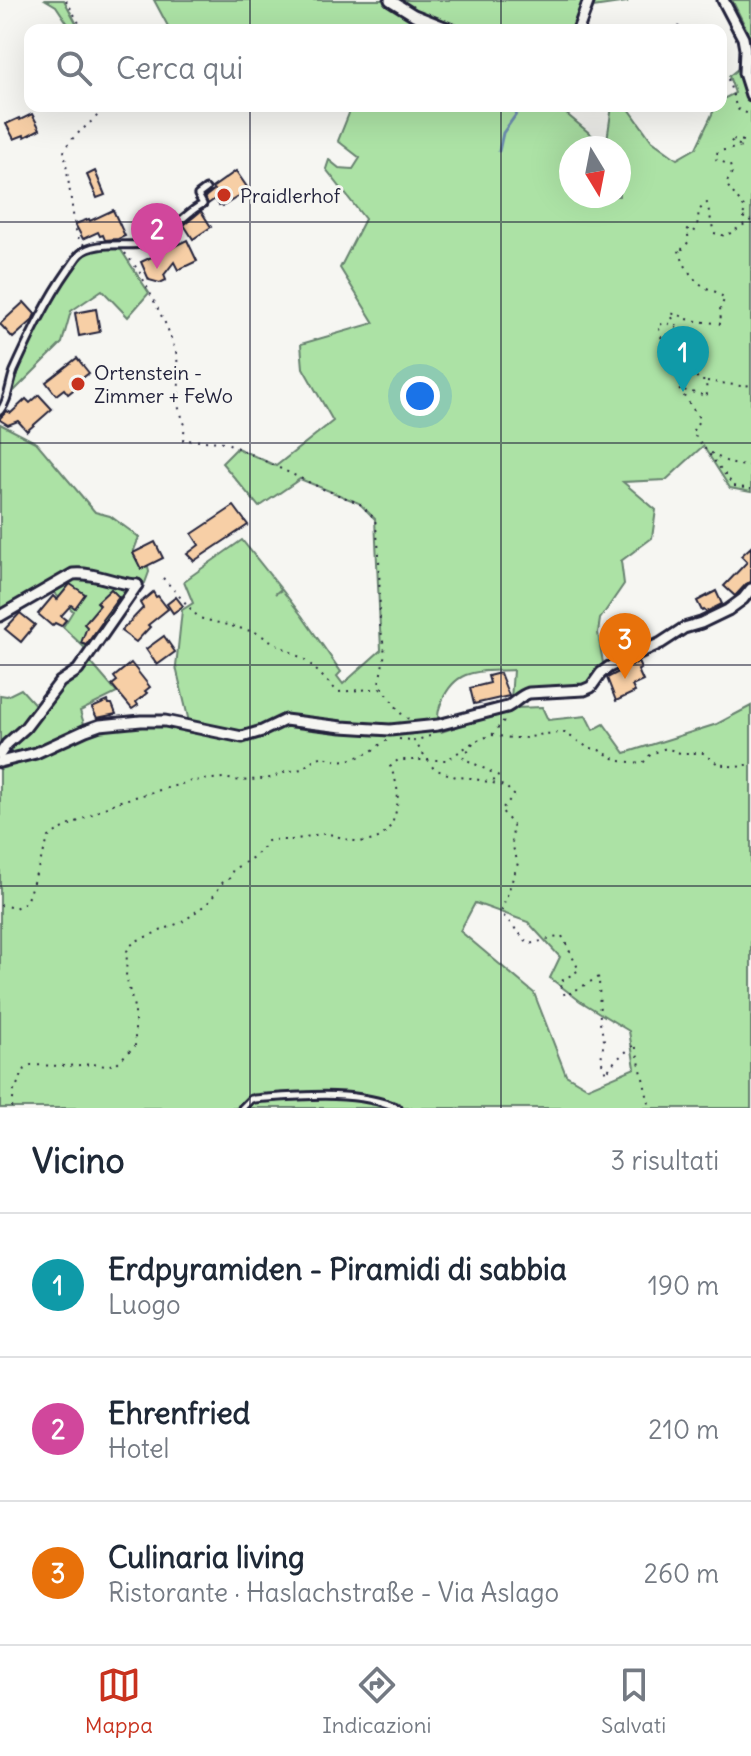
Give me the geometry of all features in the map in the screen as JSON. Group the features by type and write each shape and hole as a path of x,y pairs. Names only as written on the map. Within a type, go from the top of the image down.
{"street":[{"path":"390,0 414,15 441,24"},
{"path":"580,24 589,0"},
{"path":"723,0 743,38 744,73 750,92"},
{"path":"0,616 73,574 86,573 137,585 78,670 60,682 25,728 0,754"},
{"path":"0,762 36,753 100,725 141,721 165,721 242,737 285,720 390,730 425,727 507,707 522,695 584,690 591,687 609,667 661,643 684,628 728,610 751,589"}],"lane":[{"path":"0,411 5,405 13,375 54,291 81,253 104,245 124,246 159,241 191,210 203,204 198,195 206,189"},
{"path":"242,1108 251,1099 353,1096 398,1108"}],"path":[{"path":"66,0 80,24"},
{"path":"727,78 737,109 751,115"},
{"path":"87,249 75,228 64,150 75,135 101,112"},
{"path":"751,141 729,140 743,147 718,151 715,159 730,165 732,173 726,184 746,210 741,217 751,219"},
{"path":"751,219 726,236 714,233 707,203 699,210 694,232 687,229 689,241 683,249 678,248 684,267 696,280 725,299 720,307 721,324 689,320 677,313 670,314 679,329 667,323 658,325 664,347 677,353 700,381 751,385"},
{"path":"0,905 15,908 26,902 49,837 117,802 192,781 271,778 302,769 323,756 333,762 351,760 376,748 381,742 396,738 414,741 431,735 433,730 403,716 379,683 385,653 380,624 379,551 375,519 359,503 225,442 183,440 185,425 177,403 177,355 167,327 139,271 126,256 124,246"},
{"path":"706,381 707,396 679,389 700,419 692,432 734,486 751,489"},
{"path":"709,452 734,465 751,464"},
{"path":"163,578 199,618 255,632 307,661 338,692 384,688"},
{"path":"492,735 511,712"},
{"path":"12,1108 14,1091 25,1069 31,1065 106,1066 117,1063 135,1046 135,1011 126,977 130,946 184,921 210,901 223,882 230,878 233,869 244,864 268,841 329,834 351,841 377,839 383,835 393,821 398,804 398,791 390,767 398,760 447,760 475,741 492,735 527,738 565,733 619,761 643,763 651,754 666,748 680,753 703,753 718,764 737,767 751,764"},
{"path":"414,741 434,769 456,777 505,786 514,795 501,810 513,825 512,844 518,863 501,913 529,944 562,936 579,970 560,982 565,996 599,977 600,1023 604,1040 601,1060 606,1073 635,1044 650,1108"},
{"path":"475,741 463,758 499,776 490,783"}],"green space":[{"path":"46,0 64,0 77,24 68,24 56,6"},
{"path":"154,0 627,2 593,7 586,24 167,24"},
{"path":"732,0 751,0 751,492 730,488 703,446 666,480 623,482 656,510 652,538 621,561 624,584 600,619 598,633 604,669 590,686 511,700 513,670 471,673 448,690 438,716 441,732 514,708 542,707 548,720 586,716 593,730 604,724 625,753 717,724 751,706 751,1108 0,1108 0,695 7,696 21,689 39,709 87,658 117,693 80,711 86,730 141,721 190,726 176,667 182,610 193,603 184,581 242,540 281,589 275,594 282,590 302,616 341,672 337,676 343,684 381,650 375,519 359,503 300,479 259,507 222,463 237,448 276,466 333,421 303,368 301,344 374,323 340,268 365,219 326,169 329,160 339,168 353,169 360,158 338,141 350,112 564,112 593,136 559,136 559,208 631,208 631,136 608,136 611,112 631,112 652,141 677,159 696,148 713,112 727,112 727,97 735,93 729,76 749,60 747,30","holes":["475,903 528,922 560,957 550,978 629,1031 635,1068 588,1088 566,1075 534,993 460,931"]},
{"path":"105,247 121,250 149,293 128,317 102,290 71,311 62,343 12,393 21,364 69,275 88,251"},
{"path":"0,424 37,443 95,512 110,516 139,537 133,553 141,568 148,566 145,583 136,585 90,653 63,627 73,611 49,588 0,616"}],"building":[{"path":"32,114 40,129 14,139 6,124"},
{"path":"95,171 105,195 97,198 87,175"},
{"path":"236,171 249,190 223,206 215,199 208,204 205,197 214,190 212,188"},
{"path":"113,210 125,236 105,240 98,232 83,239 75,224"},
{"path":"166,211 171,221 157,233 150,220"},
{"path":"201,211 211,227 193,239 184,225"},
{"path":"187,240 197,261 178,270 174,262 164,275 166,280 160,283 149,280 141,262"},
{"path":"24,302 35,314 32,321 13,338 0,324"},
{"path":"96,309 100,332 79,336 75,313"},
{"path":"77,358 89,373 68,394 64,389 56,395 46,382"},
{"path":"39,395 52,409 27,431 18,421 8,425 0,420 7,411 11,413 26,399 30,403"},
{"path":"234,506 248,525 194,561 187,554 199,545 192,534"},
{"path":"155,542 163,558 141,569 133,553"},
{"path":"751,547 751,582 735,596 724,586 747,562 741,556"},
{"path":"70,584 85,594 75,608 71,605 61,616 66,620 61,626 55,623 52,626 38,614 53,596 57,600"},
{"path":"111,589 119,597 86,645 81,643 87,627 84,624 100,605 97,602"},
{"path":"716,591 722,604 702,611 697,601"},
{"path":"153,592 168,609 148,625 150,627 136,642 121,631 143,608 140,603"},
{"path":"176,597 183,606 173,613 167,604"},
{"path":"20,613 35,625 21,642 5,629"},
{"path":"164,636 175,652 157,665 146,649"},
{"path":"638,662 643,681 632,686 635,692 616,701 607,678"},
{"path":"131,663 150,687 132,709 112,685 117,681 114,677"},
{"path":"500,673 509,696 474,704 470,688 490,683 488,676"},
{"path":"108,701 116,714 97,718 92,708"}],"waterway":[{"path":"499,151 503,133 518,112"}],"place":[{"name":"Praidlerhof","path":"224,195"},
{"name":"Ehrenfried","path":"157,269"},
{"name":"Ortenstein - Zimmer + FeWo","path":"78,384"},
{"name":"Erdpyramiden - Piramidi di sabbia","path":"683,392"},
{"name":"Culinaria living","path":"625,679"}]}
